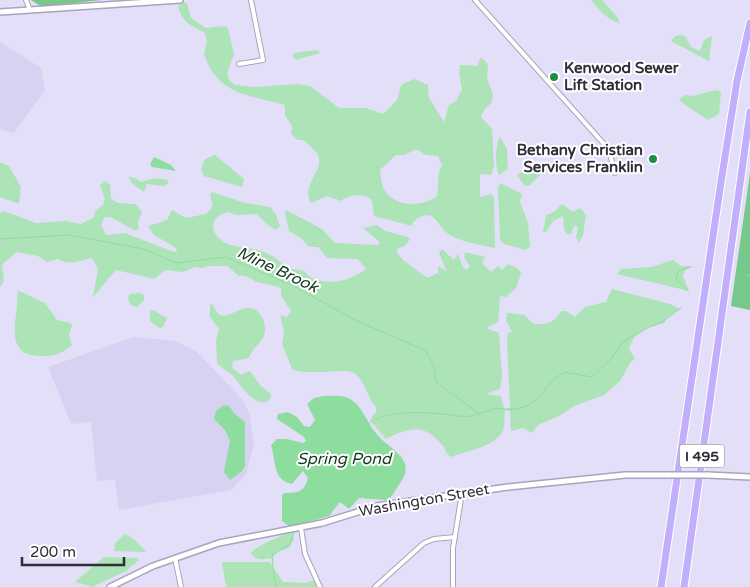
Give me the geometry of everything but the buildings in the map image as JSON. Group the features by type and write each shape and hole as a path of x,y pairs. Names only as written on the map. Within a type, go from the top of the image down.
{"highway":[{"name":"I 495","path":"661,587 737,80 750,24"},
{"name":"I 495","path":"684,587 750,112"}],"main road":[{"path":"0,12 180,0"},
{"name":"Washington Street","path":"110,587 176,558 234,540 301,528 377,506 462,493 590,478 670,475 750,477"}],"street":[{"path":"26,0 30,10"},
{"path":"239,64 263,60 251,0"},
{"path":"475,0 604,144 610,154 615,173"},
{"path":"453,587 452,558 462,493"},
{"path":"301,528 305,554 320,587"},
{"path":"375,587 424,543 434,539 455,538"},
{"path":"176,558 181,587"}],"shaded area":[{"path":"31,0 101,0 42,7"},
{"path":"591,0 602,0 618,18 619,23 607,17"},
{"path":"187,3 191,18 206,28 224,26 228,28 234,54 227,74 230,81 235,85 254,87 298,84 310,86 339,108 365,108 383,114 397,100 401,85 414,79 428,85 429,98 444,122 449,105 456,101 462,89 459,74 460,65 477,66 481,57 488,64 487,78 493,95 492,102 484,110 481,117 492,129 494,167 491,175 480,174 480,197 490,194 494,197 495,248 470,243 452,236 429,215 417,219 413,222 412,226 374,216 372,200 360,195 347,197 340,201 327,196 311,203 308,190 318,168 319,158 317,153 304,140 298,140 291,134 292,126 285,115 285,105 237,92 218,78 210,68 204,54 207,41 205,33 184,20 178,6","holes":["418,150 426,155 438,156 442,165 439,172 437,196 417,204 395,200 384,189 380,170 396,155 405,155"]},
{"path":"675,36 685,36 691,47 700,51 704,40 712,36 709,61 671,41"},
{"path":"0,42 41,68 45,90 14,133 0,129"},
{"path":"318,50 320,53 296,60 293,56 294,53"},
{"path":"716,90 721,91 719,114 708,120 679,99 686,95 693,96"},
{"path":"500,137 507,149 508,169 499,175 496,156"},
{"path":"215,155 244,179 242,187 204,176 201,170 205,159"},
{"path":"0,162 9,166 21,187 19,204 0,197"},
{"path":"536,163 542,164 546,169 530,185 525,186 517,175"},
{"path":"750,173 750,310 731,306"},
{"path":"128,177 135,178 141,182 160,179 167,180 169,183 164,186 147,184 144,192 133,184"},
{"path":"106,181 110,185 111,199 118,203 136,204 142,213 138,222 139,228 136,231 110,217 104,218 101,225 106,235 125,233 174,252 177,251 176,248 154,235 148,226 167,220 172,210 186,218 206,214 213,206 210,195 212,192 245,203 270,207 276,215 280,226 276,230 257,214 237,215 228,212 221,214 214,221 214,231 220,240 231,245 269,254 288,268 303,271 311,277 326,282 348,279 366,269 358,259 327,258 318,247 309,247 302,239 289,231 286,210 322,229 335,243 378,245 380,242 363,228 377,225 385,231 408,237 410,239 406,245 397,249 397,252 403,260 427,278 438,273 438,266 447,272 439,253 442,249 454,260 458,254 466,270 470,267 464,257 465,252 485,257 482,263 491,272 498,266 502,270 508,264 517,268 521,273 516,288 506,297 500,296 498,322 486,328 499,333 502,377 500,389 486,394 501,396 504,408 510,408 507,339 508,333 512,332 506,320 507,313 524,315 534,324 550,322 561,311 566,311 575,317 585,307 606,302 612,289 670,304 680,309 667,318 664,323 647,328 634,338 629,350 635,358 630,363 621,380 604,395 574,406 561,415 538,425 532,433 523,428 511,431 510,411 505,410 504,427 496,439 482,447 451,457 435,438 423,430 410,430 386,439 370,420 376,412 376,407 361,381 354,373 349,371 306,372 292,369 282,344 284,332 280,315 287,317 291,311 281,296 281,288 239,276 227,266 195,267 183,272 166,270 154,279 116,270 93,297 98,269 92,258 71,262 58,259 47,262 38,256 16,252 2,265 4,279 0,287 0,213 4,211 36,223 65,221 81,224 94,217 95,211 103,205 105,199 100,185"},
{"path":"501,183 522,194 520,202 528,223 530,246 526,250 504,244 500,240 498,187"},
{"path":"562,204 573,212 580,208 586,215 583,235 579,243 576,237 578,227 574,226 571,234 567,234 564,229 563,216 553,221 546,232 543,232 546,215 554,212"},
{"path":"673,260 681,266 691,266 684,271 683,276 689,291 617,274 621,269 651,267"},
{"path":"17,290 45,303 57,320 71,323 69,335 72,345 61,353 48,356 27,354 20,348 16,340 15,330"},
{"path":"140,293 144,295 144,300 137,307 129,303 128,297 130,294"},
{"path":"210,304 213,305 218,314 223,316 250,308 255,309 262,316 265,326 264,336 249,358 233,361 232,368 241,375 250,371 261,386 270,393 271,398 265,402 254,400 232,375 217,363 216,340 219,329 210,317"},
{"path":"153,310 167,318 163,327 159,328 150,321 150,311"},
{"path":"134,337 176,341 197,352 243,400 249,413 254,443 246,474 231,490 119,510 115,479 97,481 91,422 71,424 48,367"},
{"path":"292,532 294,539 289,548 277,552 272,558 258,559 251,553 263,544"},
{"path":"125,534 134,539 146,552 114,551 115,543"},
{"path":"104,557 136,558 139,560 126,571 92,587 75,582"},
{"path":"222,562 270,562 283,582 305,583 315,580 318,587 226,587"}],"water":[{"path":"154,157 171,165 176,171 152,167 150,164"},
{"name":"Spring Pond","path":"342,396 356,404 375,432 404,462 406,468 404,476 393,494 386,500 359,498 349,509 340,502 329,516 290,527 282,521 282,496 284,493 300,491 305,486 308,478 303,471 292,484 281,478 276,469 271,445 277,439 287,439 303,443 306,441 304,437 277,419 278,414 288,412 297,417 304,426 310,427 315,420 307,404 314,398"},
{"path":"224,405 229,406 245,422 245,466 242,471 230,480 224,472 230,441 225,430 214,419 216,411"}],"waterway":[{"name":"Mine Brook","path":"0,239 68,235 144,249 176,263 226,257 294,286 353,319 426,351 434,366 436,382 478,414 497,408 504,409"},
{"name":"Mine Brook","path":"688,291 676,279 678,271 691,267"},
{"name":"Mine Brook","path":"508,410 528,405 564,372 592,377 610,360 624,341 649,327 661,323 682,307"},
{"path":"376,419 384,416 409,413 465,416 478,414"},
{"path":"367,425 371,422"},
{"path":"277,587 272,555 290,544 294,533"}],"place":[{"name":"Kenwood Sewer Lift Station","path":"554,77"},
{"name":"Bethany Christian Services Franklin","path":"653,159"}]}
